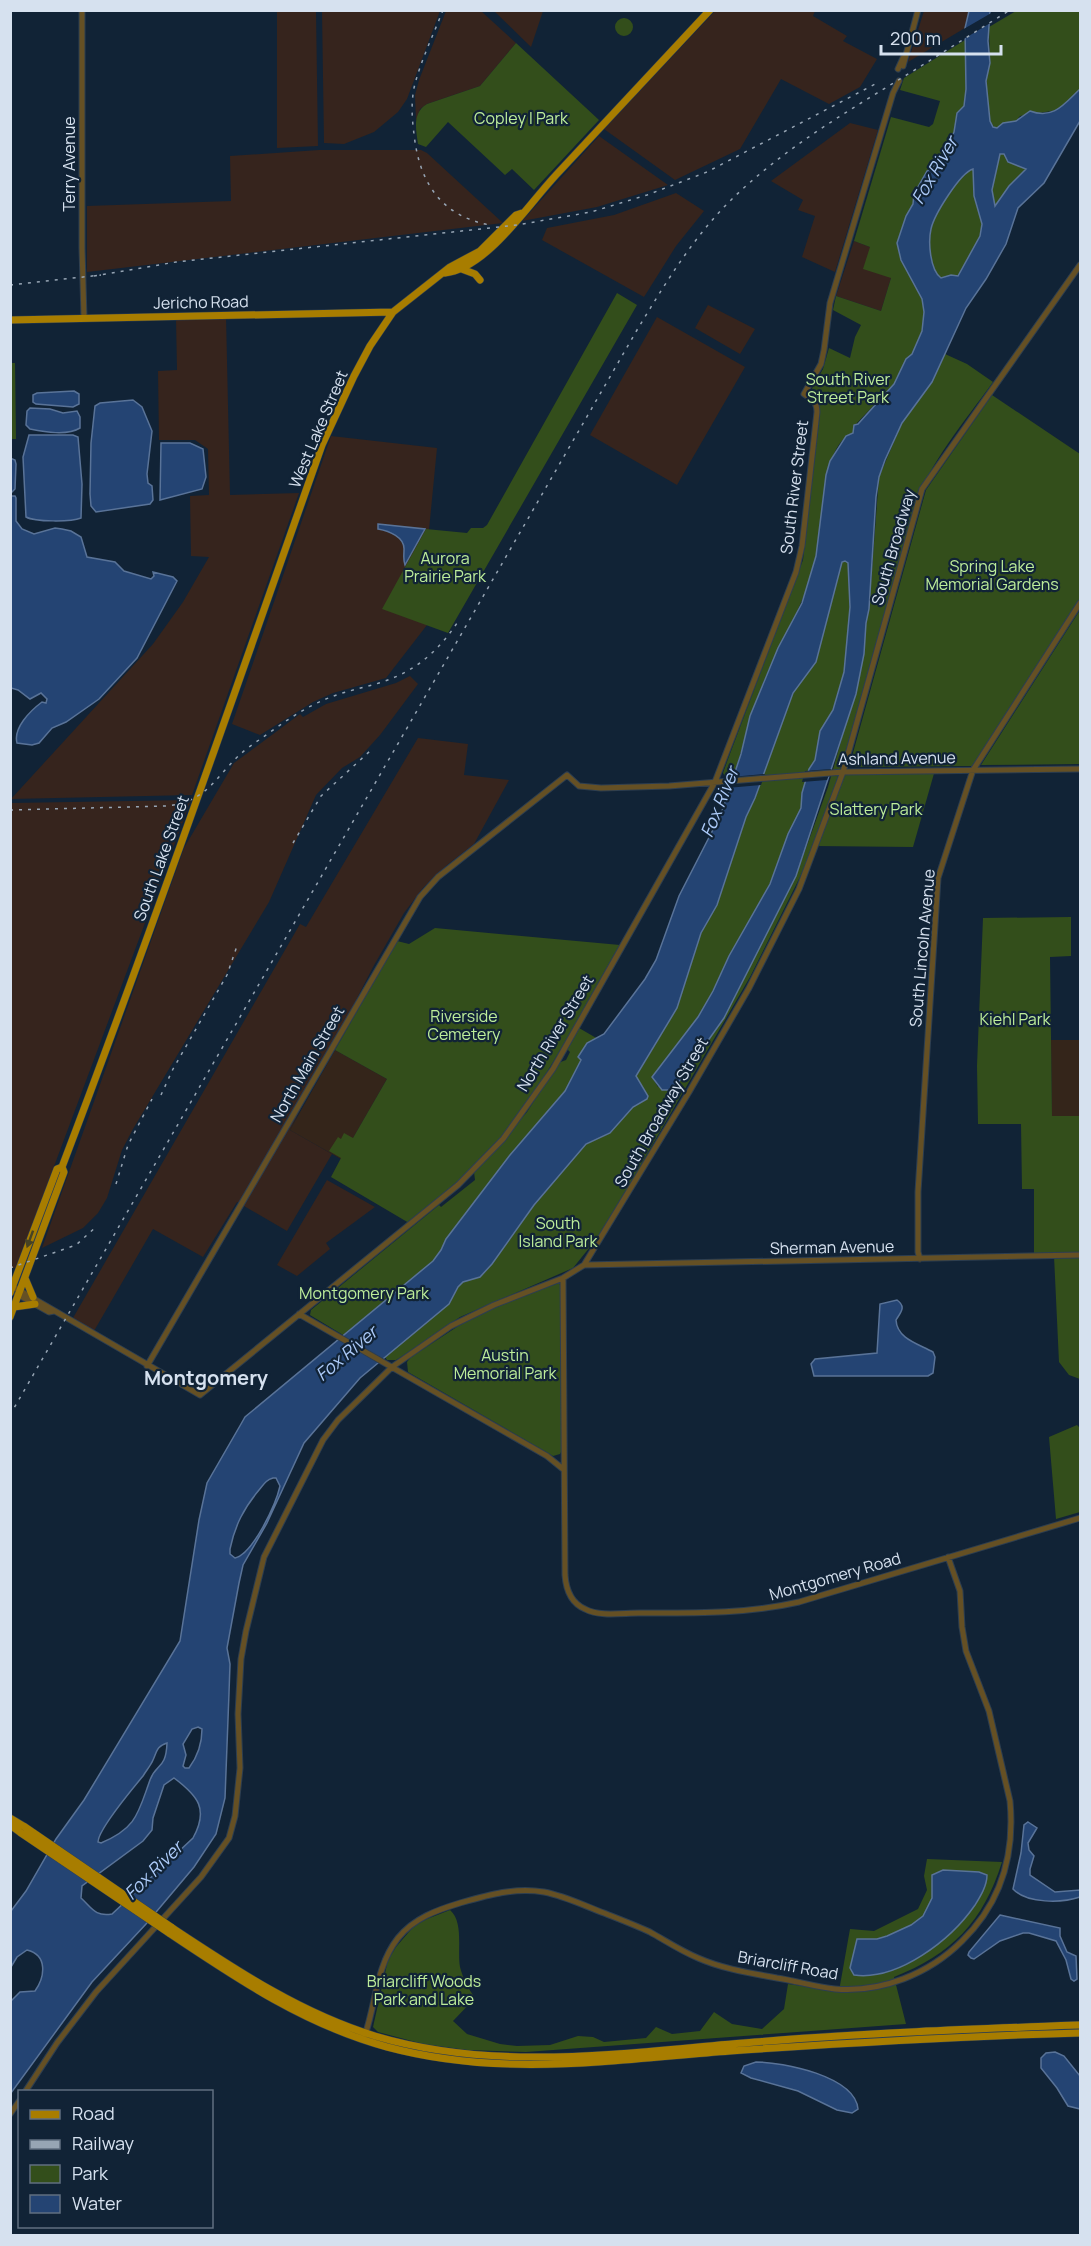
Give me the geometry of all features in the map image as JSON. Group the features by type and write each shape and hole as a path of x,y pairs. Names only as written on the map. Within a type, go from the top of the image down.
{"main road":[{"name":"West Lake Street","path":"284,557 336,411 368,350 393,312 445,273 476,260 503,236 710,10"},
{"name":"West Lake Street","path":"445,273 450,267 480,251 516,215 522,213"},
{"path":"459,268 482,278 475,266 476,260"},
{"name":"Jericho Road","path":"10,320 393,312"},
{"name":"South Lake Street","path":"10,1317 64,1172 62,1167 284,557"},
{"name":"South Lake Street","path":"12,1286 57,1169 62,1167"},
{"path":"14,1307 34,1301 25,1277"},
{"path":"10,1818 23,1830 280,2004 313,2020 443,2059 480,2064 530,2066 855,2043 1080,2033"},
{"path":"10,1826 23,1830"},
{"path":"365,2036 445,2052 488,2057 534,2058 840,2036 1080,2025"}],"street":[{"name":"Terry Avenue","path":"82,10 84,318"},
{"path":"901,67 918,10"},
{"name":"South River Street","path":"715,782 799,560 817,412 813,399 804,394 820,364 830,303 896,83"},
{"name":"South Broadway","path":"843,772 922,489 1080,265"},
{"name":"South Lincoln Avenue","path":"920,1259 918,1191 938,878 973,770 1080,603"},
{"name":"Ashland Avenue","path":"567,776 576,784 589,788 669,786 843,772 1080,769"},
{"name":"South Broadway Street","path":"26,2090 57,2043 96,1992 201,1877 227,1842 234,1823 240,1768 238,1714 241,1659 264,1557 323,1440 338,1420 392,1367 451,1326 494,1305 563,1278 584,1265 648,1161 748,988 799,889 843,772"},
{"name":"North Main Street","path":"147,1366 420,897 438,877 567,776"},
{"name":"North River Street","path":"147,1366 200,1395 458,1185 503,1139 553,1069 715,782"},
{"name":"Sherman Avenue","path":"584,1265 1080,1256"},
{"path":"563,1278 564,1471"},
{"path":"12,1286 34,1301 52,1308 67,1319 67,1322 77,1327 80,1326 147,1366"},
{"path":"299,1314 556,1461 564,1471"},
{"name":"Montgomery Road","path":"564,1471 566,1587 578,1605 591,1612 682,1613 762,1610 799,1602 1080,1518"},
{"name":"Briarcliff Road","path":"365,2036 384,1962 406,1929 434,1911 511,1891 536,1891 560,1896 637,1926 697,1958 719,1966 833,1989 866,1988 897,1981 928,1967 958,1946 984,1916 996,1896 1010,1851 1011,1816 1009,1794 989,1711 966,1651 960,1591 948,1557"}],"shaded area":[{"path":"277,11 316,11 318,146 277,148"},
{"path":"322,11 440,11 407,99 398,112 374,132 344,144 324,143"},
{"path":"446,11 481,11 516,43 480,86 427,104 420,109 416,121 415,95 419,80"},
{"path":"494,11 543,11 531,47"},
{"path":"715,11 815,11 813,16 847,36 843,41 877,59 860,87 829,104 781,79 740,149 675,180 604,129"},
{"path":"924,11 969,11 965,28 908,62"},
{"path":"850,123 878,130 835,272 802,257 815,216 798,210 803,200 771,181"},
{"path":"599,136 668,185 597,207 522,221"},
{"path":"319,150 421,150 503,223 87,272 87,206 231,201 230,156"},
{"path":"676,193 704,211 676,246 644,297 542,240 547,228 614,215"},
{"path":"854,241 870,247 891,278 881,311 836,296"},
{"path":"708,305 755,329 740,354 695,328"},
{"path":"226,316 230,495 299,493 192,795 11,799 153,644 183,602 209,557 191,556 190,496 209,495 208,449 195,440 159,440 158,371 177,370 176,319"},
{"path":"657,317 745,367 677,485 590,435"},
{"path":"331,436 437,448 429,530 426,530 427,625 386,678 333,693 313,702 260,735 232,724"},
{"path":"410,676 418,684 380,735 360,757 342,768 316,795 269,902 122,1150 107,1198 98,1213 83,1228 42,1248 184,848 234,763 300,714 303,717 326,704 396,683"},
{"path":"418,738 468,744 464,775 509,780 474,844 423,888 404,913 373,967 290,1130 332,1154 287,1231 237,1202 203,1257 153,1229 94,1331 73,1318 300,924 306,927"},
{"path":"191,800 16,1268 11,1268 11,803"},
{"path":"1051,1040 1080,1040 1080,1116 1052,1117"},
{"path":"335,1050 387,1079 341,1159 290,1130"},
{"path":"327,1180 375,1207 326,1243 330,1249 297,1276 277,1265"}],"green space":[{"path":"1016,11 1080,11 1080,89 1058,110 1020,116 1016,121 1003,123 997,128 990,121 986,81 990,63 989,27"},
{"path":"624,18 630,21 633,27 630,33 624,36 618,33 615,27 618,21"},
{"name":"South River Street Park","path":"965,40 965,106 957,113 954,132 943,155 925,174 916,190 913,204 906,216 897,243 901,260 922,299 924,312 922,331 912,354 906,359 894,384 856,424 853,433 842,440 834,453 825,487 819,542 813,571 761,688 734,776 726,778 723,773 803,560 820,413 819,405 811,390 823,369 829,348 850,358 855,337 861,325 833,310 836,296 881,311 891,278 863,269 870,247 854,241 891,117 929,127 933,124 940,101 900,90 904,78"},
{"name":"Copley I Park","path":"516,43 599,120 534,190 512,169 505,175 448,122 426,147 418,144 416,133 417,117 422,108 427,104 480,86"},
{"path":"1000,154 1004,154 1009,162 1027,169 995,206 992,190"},
{"path":"973,169 974,196 982,224 980,236 958,276 941,278 934,269 931,255 931,229 948,196 961,178"},
{"name":"Aurora Prairie Park","path":"617,293 637,305 448,633 382,609 426,529 467,533 471,528 483,528 487,525"},
{"name":"South Island Park","path":"945,354 967,364 993,382 946,446 918,497 856,719 830,801 804,869 750,977 598,1237 573,1268 460,1317 396,1360 387,1360 385,1357 449,1304 463,1282 480,1277 492,1264 534,1205 586,1144 610,1133 633,1107 647,1099 648,1096 636,1077 677,1008 701,933 717,905 746,817 793,693 816,662 842,562 845,561 848,562 850,607 844,672 833,710 820,731 815,760 809,769 801,808 788,834 770,884 729,956 713,991 698,1017 652,1077 658,1087 724,1018 796,876 828,787 861,671 869,609 879,477 902,423 932,382"},
{"path":"10,363 15,363 16,439 11,439"},
{"name":"Spring Lake Memorial Gardens","path":"992,395 1080,454 1080,599 973,766 856,767 852,765 851,760 926,490"},
{"path":"1080,610 1080,764 981,765"},
{"name":"Slattery Park","path":"935,770 913,847 815,846 843,772"},
{"name":"Kiehl Park","path":"1071,917 1071,956 1050,957 1052,1116 1080,1116 1080,1253 1034,1254 1034,1189 1022,1189 1021,1124 978,1124 977,1066 983,918"},
{"name":"Riverside Cemetery","path":"435,928 620,945 579,1018 520,1113 493,1147 470,1170 409,1223 331,1177 341,1158 329,1151 338,1137 341,1139 344,1133 353,1138 387,1079 335,1050 397,941 409,944"},
{"name":"Montgomery Park","path":"579,1028 598,1039 587,1043 578,1057 581,1060 565,1091 510,1155 446,1239 433,1261 343,1335 310,1315 311,1310 439,1205 441,1207 475,1180 474,1172 527,1112 558,1063 566,1060 570,1052 567,1049"},
{"path":"1054,1256 1080,1256 1080,1379 1069,1375 1059,1362"},
{"name":"Austin Memorial Park","path":"559,1283 561,1287 562,1450 560,1454 553,1456 408,1372 407,1362 411,1357 469,1319 513,1299"},
{"path":"1077,1425 1080,1428 1080,1512 1056,1519 1049,1437"},
{"name":"Briarcliff Woods Park and Lake","path":"927,1859 1002,1862 985,1902 963,1933 933,1958 894,1977 906,2024 526,2052 467,2050 423,2044 378,2032 373,2027 388,1960 396,1947 414,1926 450,1910 459,1929 461,1971 475,1998 453,2021 467,2034 500,2044 517,2046 550,2045 578,2036 593,2037 604,2042 646,2038 656,2027 672,2034 700,2031 714,2012 732,2024 762,2029 784,2009 788,1984 839,1991 850,1929 874,1931 918,1909 927,1890 924,1876"},
{"path":"1080,2028 1080,2030 540,2063 456,2058 428,2053 499,2060 545,2061 809,2041"}],"water":[{"name":"Fox River","path":"969,11 990,11 988,41 990,63 986,81 990,121 993,127 997,128 1003,123 1016,121 1030,111 1052,112 1080,89 1080,121 1044,183 1018,208 1006,244 966,308 932,382 902,423 885,460 879,477 876,497 869,609 864,654 856,694 796,876 724,1018 678,1083 669,1090 662,1090 652,1077 698,1017 713,991 729,956 770,884 788,834 801,808 802,793 809,769 815,760 820,731 833,710 844,672 850,607 848,563 845,561 842,562 816,662 793,693 746,817 717,905 701,933 677,1008 636,1076 648,1096 647,1099 633,1107 610,1133 586,1144 534,1205 492,1264 480,1277 463,1282 449,1304 360,1378 304,1443 267,1523 243,1565 227,1648 230,1664 225,1798 216,1834 194,1867 146,1924 92,1982 11,2093 11,2001 20,1992 35,1991 41,1979 43,1967 39,1957 27,1950 17,1957 11,1967 11,1911 26,1891 56,1839 84,1800 180,1641 207,1483 245,1417 433,1261 446,1239 510,1155 565,1091 581,1060 578,1057 587,1043 604,1034 645,979 656,960 679,896 721,814 741,754 750,716 778,648 802,603 816,556 826,475 830,461 846,436 853,433 854,425 858,424 894,384 906,359 912,354 922,331 924,312 922,299 901,260 897,243 906,216 913,204 914,194 927,171 943,155 954,132 957,113 964,106 965,28","holes":["1000,154 1004,154 1008,162 1026,169 1009,186 995,206 992,190","973,169 974,196 982,224 980,236 958,276 951,275 941,278 934,269 931,255 931,229 942,205 961,178","276,1478 280,1486 274,1504 249,1548 235,1558 230,1554 230,1549 237,1525 249,1503 269,1480","198,1727 202,1729 201,1740 195,1759 189,1768 185,1768 183,1766 186,1755 183,1744 192,1729","167,1743 165,1758 152,1775 134,1818 122,1831 101,1843 98,1842 104,1828 143,1776 161,1746","174,1778 195,1797 200,1811 198,1828 193,1838 112,1914 106,1915 94,1911 81,1898 82,1886 143,1841 152,1830 153,1818 164,1785"]},
{"path":"74,391 79,394 79,404 73,407 33,402 33,395 37,393"},
{"path":"133,400 142,407 152,431 147,474 148,483 152,486 153,500 150,504 96,512 91,506 90,494 91,443 95,406 100,403"},
{"path":"30,408 50,409 63,413 77,411 80,417 80,428 62,433 30,429 26,425 27,411"},
{"path":"29,435 78,437 82,484 81,518 53,521 26,517 23,457"},
{"path":"161,443 190,443 203,449 206,477 202,489 160,500"},
{"path":"10,458 15,460 16,464 15,489 11,493"},
{"path":"10,496 16,498 16,521 22,529 34,534 55,528 71,531 81,537 87,557 115,562 124,571 151,579 154,576 153,572 173,577 177,581 137,658 99,699 66,722 52,728 39,743 32,745 17,743 16,737 28,715 42,702 46,703 47,699 41,693 30,699 11,688"},
{"path":"378,524 425,529 405,565 404,545 391,533 378,529"},
{"path":"897,1300 902,1308 896,1320 897,1327 904,1336 933,1352 935,1357 933,1373 928,1376 814,1376 811,1364 815,1359 877,1353 880,1304"},
{"path":"1028,1822 1037,1828 1028,1843 1029,1850 1034,1856 1030,1875 1055,1892 1080,1890 1080,1897 1064,1900 1036,1900 1019,1894 1013,1889 1024,1825"},
{"path":"943,1870 979,1872 987,1875 981,1895 965,1918 938,1944 905,1965 888,1972 854,1975 850,1968 857,1939 877,1939 887,1936 911,1925 923,1916 932,1898 932,1875"},
{"path":"1000,1915 1060,1928 1060,1936 1067,1952 1076,1956 1077,1979 1074,1981 1071,1979 1066,1960 1056,1941 1029,1933 1000,1941 974,1959 971,1958 968,1955 969,1952"},
{"path":"1055,2052 1064,2056 1080,2076 1080,2109 1068,2106 1041,2068 1041,2058 1046,2053"},
{"path":"756,2062 799,2068 832,2080 845,2088 854,2098 858,2109 852,2113 837,2110 798,2091 741,2073 744,2066"}],"pier":[{"path":"993,12 992,22 962,40 962,30"},
{"path":"831,769 827,780 802,782 805,771"},
{"path":"765,774 761,785 727,788 731,777"}],"railway":[{"path":"443,10 414,88 412,117 417,151 427,181 445,205 458,214 490,225"},
{"path":"10,1415 637,330 688,251 724,207 760,173 780,158 840,116 1010,10"},
{"path":"94,276 176,262 517,225 591,212 647,195 707,172 879,82"},
{"path":"10,285 101,275"},
{"path":"10,810 166,806 193,798 204,792 249,747 299,713 331,697 379,683 415,666 434,651 459,620"},
{"path":"293,843 321,796 370,751"},
{"path":"161,1095 173,1069 227,975 238,943"},
{"path":"116,1184 128,1145 152,1099"},
{"path":"10,1268 76,1245 97,1226"}],"district":[{"name":"Montgomery","path":"206,1377"}]}
